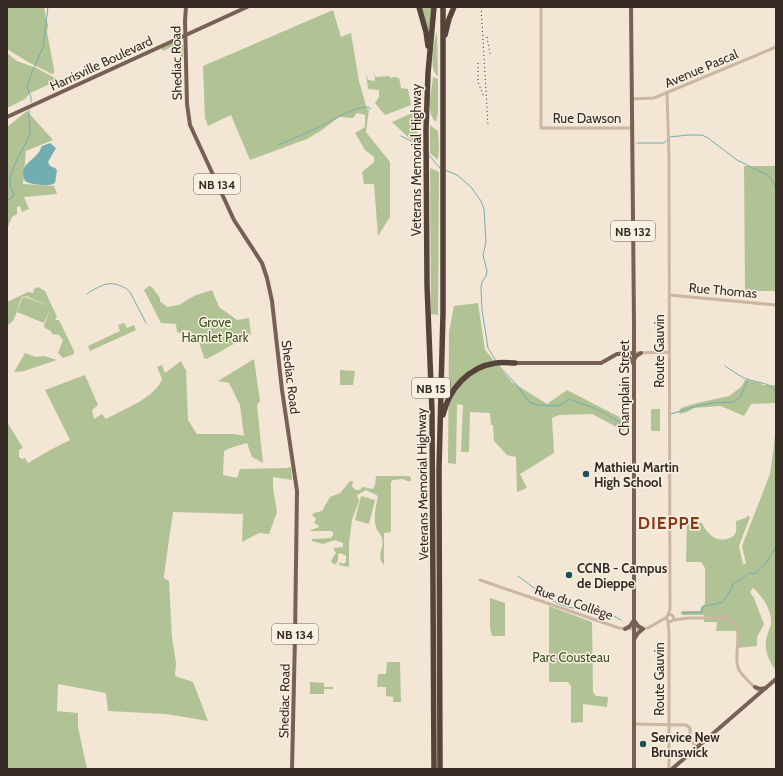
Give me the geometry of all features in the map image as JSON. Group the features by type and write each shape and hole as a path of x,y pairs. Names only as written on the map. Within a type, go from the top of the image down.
{"highway":[{"path":"419,7 427,37 428,73"},
{"name":"Veterans Memorial Highway","path":"434,7 428,73 426,130 426,243 432,411 434,769"},
{"name":"Veterans Memorial Highway","path":"440,769 439,469 443,313 443,7"},
{"path":"443,77 446,33 454,7"},
{"path":"440,429 443,414 450,395 456,386 466,376 487,365 515,362"}],"main road":[{"name":"Shediac Road","path":"186,7 187,109 193,132 234,220 262,263 268,278 272,301 282,390 297,491 292,769"},
{"name":"Harrisville Boulevard","path":"7,117 247,7"},
{"name":"Champlain Street","path":"631,7 634,340 634,769"},
{"path":"185,21 188,29 199,29"},
{"path":"173,41 183,33 185,21"},
{"path":"186,46 188,38 191,34 199,29"},
{"path":"173,41 182,41 186,46"},
{"path":"515,362 601,363 628,350 634,340"},
{"path":"622,353 634,353"},
{"path":"622,353 629,357 634,364"},
{"path":"634,364 635,357 641,353"},
{"path":"625,629 630,626 634,620 638,626 643,629 636,636 634,641"},
{"path":"673,768 776,680"},
{"path":"755,688 760,689 767,687"}],"street":[{"name":"Rue Dawson","path":"541,7 541,128 632,128"},
{"name":"Avenue Pascal","path":"632,99 654,98 776,47"},
{"name":"Route Gauvin","path":"667,93 669,157 669,769"},
{"name":"Rue Thomas","path":"669,295 776,305"},
{"path":"634,353 669,352"},
{"name":"Rue du Collège","path":"480,580 607,625 625,629 643,629 652,626 661,619 670,618"},
{"path":"670,618 727,618 732,621 736,625 737,631 739,669 760,693"},
{"path":"634,724 688,726 690,730 690,740 697,748"},
{"path":"669,765 673,768"}],"green space":[{"path":"7,7 44,7 48,25 47,32 54,73 52,74 28,62 7,49"},
{"path":"420,7 432,7 428,41"},
{"path":"333,10 341,37 351,33 359,81 367,109 369,109 366,132 390,162 390,217 378,236 374,184 364,184 362,172 374,162 374,157 365,150 355,133 365,127 365,115 357,113 353,118 339,117 307,139 250,160 231,115 208,126 205,118 203,66"},
{"path":"436,33 438,76 435,73 432,62"},
{"path":"178,41 183,45 183,57 173,62 180,58 180,47 175,45 163,51 161,48"},
{"path":"7,53 17,61 36,68 59,80 30,93 25,99 7,108"},
{"path":"373,69 375,77 389,76 391,78 399,78 401,88 408,89 411,105 385,115 375,103 379,97 379,90 368,89 366,73 368,80 375,81"},
{"path":"433,77 438,79 438,113 436,122 431,113 430,107"},
{"path":"27,111 53,140 26,151 23,184 54,186 57,194 24,197 29,209 22,212 20,206 17,207 17,214 12,217 7,229 7,127"},
{"path":"417,111 417,143 409,138 392,122"},
{"path":"430,125 438,131 438,160 430,153"},
{"path":"744,166 776,166 776,291 745,291"},
{"path":"430,168 439,172 438,315 431,314"},
{"name":"Grove Hamlet Park","path":"149,286 152,287 160,298 160,301 167,307 179,305 194,296 212,290 219,307 237,320 249,318 251,335 246,335 246,340 239,341 207,359 204,358 198,341 192,333 184,330 180,333 177,332 176,324 161,323 144,290"},
{"path":"38,287 45,291 57,317 55,320 59,320 74,351 74,354 63,358 58,353 63,340 59,335 52,334 51,331 44,326 50,309 44,323 17,312 22,298 25,297 49,306 47,305 26,296 22,297 13,321 7,325 7,302 28,292 33,293 34,289"},
{"path":"478,303 485,350 512,382 547,404 567,390 627,421 624,431 592,414 559,415 552,418 554,453 520,474 527,488 517,492 516,457 507,455 494,441 493,425 491,425 490,413 470,412 469,452 461,452 463,405 457,404 456,464 448,463 449,332 454,306"},
{"path":"124,323 127,328 134,325 136,330 90,351 88,346 120,331 118,325"},
{"path":"25,353 36,357 44,356 57,360 24,371 14,372"},
{"path":"254,359 260,401 257,405 263,463 252,457 247,443 230,448 224,451 223,475 237,478 240,469 291,467 292,480 273,477 273,488 277,512 269,534 259,533 242,542 243,514 173,512 164,575 164,578 169,581 172,637 176,663 175,676 193,682 208,721 166,714 108,711 106,693 58,684 57,711 78,713 78,727 87,769 7,769 7,422 23,448 19,450 19,457 22,459 25,458 28,463 70,440 45,390 85,375 98,405 92,410 94,419 102,414 106,419 153,392 162,379 157,367 162,365 165,373 181,361 186,369 188,420 197,434 235,434 244,436 240,405 229,383 218,381"},
{"path":"340,370 355,371 353,385 340,385"},
{"path":"745,380 761,383 762,385 776,385 776,403 751,404 744,416 721,406 694,408 687,412 679,413 681,408 729,396 741,387"},
{"path":"651,409 660,409 660,431 651,431"},
{"path":"776,423 776,671 766,650 766,641 771,624 770,614 760,595 753,588 750,592 754,598 764,624 757,637 757,646 737,648 737,631 716,631 717,622 704,622 704,615 682,615 682,611 700,611 702,606 705,604 705,568 701,562 686,562 687,522 702,523 712,536 722,540 730,538 735,534 736,521 746,518 747,516 750,517 739,546 743,564 746,564 742,546 770,474"},
{"path":"376,476 409,476 411,478 411,481 403,479 393,480 391,482 391,532 384,533 384,565 380,558 383,542 375,523 375,512 378,496 366,490 357,495 359,501 352,520 349,543 349,567 339,565 340,562 343,564 346,562 346,556 341,553 338,554 336,564 333,564 331,561 336,553 334,548 343,547 343,543 335,540 323,544 312,541 312,539 331,538 333,532 310,531 319,527 314,523 316,519 312,515 322,511 330,497 340,493 350,481 353,481 352,487 356,490 360,490 362,487 373,489"},
{"path":"361,496 375,500 369,524 355,520"},
{"path":"490,598 505,603 505,636 492,636 490,628"},
{"name":"Parc Cousteau","path":"549,606 592,622 593,692 596,696 608,697 607,707 583,704 583,722 571,723 571,686 568,682 549,682"},
{"path":"387,662 400,662 401,702 393,702 393,697 386,696 386,687 377,687 378,674 386,674"},
{"path":"310,682 324,683 324,687 333,687 333,689 324,689 324,694 310,694"}],"water":[{"path":"50,143 56,148 48,162 50,166 57,170 55,183 40,185 25,181 23,171 25,167 39,152 42,146"}],"waterway":[{"path":"31,102 31,97 27,87 43,47 48,7"},
{"path":"278,145 316,129 350,111 369,107 371,109"},
{"path":"7,201 12,198 14,193 10,180 15,163 30,133 29,110"},
{"path":"670,137 702,135 737,160 769,176 776,189"},
{"path":"401,136 413,142 424,151"},
{"path":"637,143 664,143 667,140"},
{"path":"428,154 440,168"},
{"path":"445,170 457,175 471,187 481,201 484,209 486,242 483,255 487,271 481,287 482,310 488,348 496,361"},
{"path":"87,294 96,288 107,284 116,284 123,287 130,292 146,323"},
{"path":"499,366 515,383 529,402 537,405 553,406 561,405 569,399 599,410 631,427"},
{"path":"725,366 744,378 771,386 776,392"},
{"path":"671,414 712,403 734,402 740,398 748,379"},
{"path":"681,613 702,612 702,607 715,605 720,602 722,603 732,588 732,585 749,573 755,574 767,562 776,546"},
{"path":"518,576 563,606 578,608 593,605 621,620"}],"railway":[{"path":"481,7 488,125"},
{"path":"487,37 490,54"},
{"path":"478,63 478,82 484,97"}],"place":[{"name":"Mathieu Martin High School","path":"586,474"},
{"name":"CCNB - Campus de Dieppe","path":"569,575"},
{"name":"Service New Brunswick","path":"643,744"}],"district":[{"name":"DIEPPE","path":"669,523"}]}
